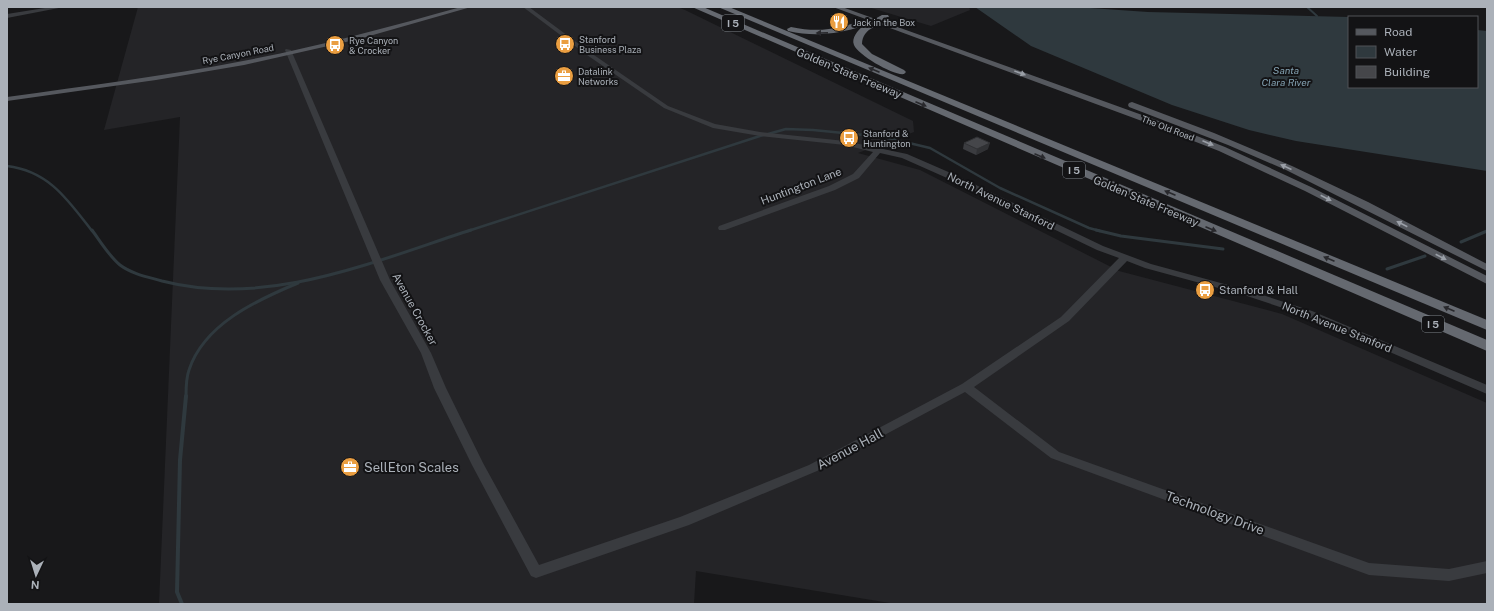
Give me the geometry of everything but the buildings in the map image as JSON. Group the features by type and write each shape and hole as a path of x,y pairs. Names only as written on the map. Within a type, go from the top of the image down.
{"highway":[{"name":"Golden State Freeway","path":"696,7 1487,346"},
{"name":"Golden State Freeway","path":"722,7 1487,325"},
{"path":"745,16 793,30 818,33 842,30 879,20"},
{"path":"879,20 858,35 858,44 864,52 899,71 975,106 987,117"}],"main road":[{"name":"Rye Canyon Road","path":"7,94 289,52 452,7"},
{"name":"Rye Canyon Road","path":"7,99 194,72 356,38 468,7"},
{"name":"The Old Road","path":"836,7 879,20 1156,114 1234,144 1322,184 1487,268"},
{"name":"The Old Road","path":"856,7 879,20 1222,149 1308,189 1487,281"}],"street":[{"path":"7,16 61,7"},
{"name":"North Avenue Stanford","path":"526,7 589,54 666,107 714,126 760,134 845,143 904,156 927,165 1100,248 1125,258 1308,313 1487,390"},
{"name":"Avenue Crocker","path":"289,52 384,280 426,353 447,403 478,465 536,572"},
{"name":"Huntington Lane","path":"722,228 838,185 856,176 879,150"},
{"name":"Avenue Hall","path":"536,572 684,521 813,468 966,387 1064,319 1125,258"},
{"name":"Technology Drive","path":"966,387 1055,455 1369,569 1449,575 1487,567"}],"shaded area":[{"path":"138,7 677,7 685,10 913,121 914,132 858,153 920,170 1119,271 1282,314 1487,403 1487,604 896,604 696,571 694,604 159,604 180,117 104,130"},
{"path":"868,7 969,7 970,10 931,26"}],"water":[{"name":"Santa Clara River","path":"975,7 1076,7 1148,12 1348,17 1348,88 1478,88 1478,30 1487,31 1487,171 1296,141 1249,130 1172,105 1031,46"}],"waterway":[{"path":"1307,7 1317,16"},
{"path":"768,134 786,129 813,130 884,137 930,148 1000,188 1089,228 1099,231"},
{"path":"468,231 763,135"},
{"path":"7,166 22,169 35,174 46,181 66,198 92,231"},
{"path":"92,230 112,257 120,265 135,273 162,281 201,288 241,289 280,285 319,278 396,255 468,231"},
{"path":"1099,231 1121,236 1223,249"},
{"path":"1461,242 1487,231"},
{"path":"1387,269 1425,256"},
{"path":"186,397 189,370 196,354 207,339 219,327 249,306 298,283"},
{"path":"182,604 177,592 180,460 186,396"}],"place":[{"name":"Jack in the Box","path":"839,22"},
{"name":"Stanford Business Plaza","path":"565,44"},
{"name":"Rye Canyon & Crocker","path":"335,45"},
{"name":"Datalink Networks","path":"564,76"},
{"name":"Stanford & Huntington","path":"849,138"},
{"name":"Stanford & Hall","path":"1205,290"},
{"name":"SellEton Scales","path":"350,467"}]}
